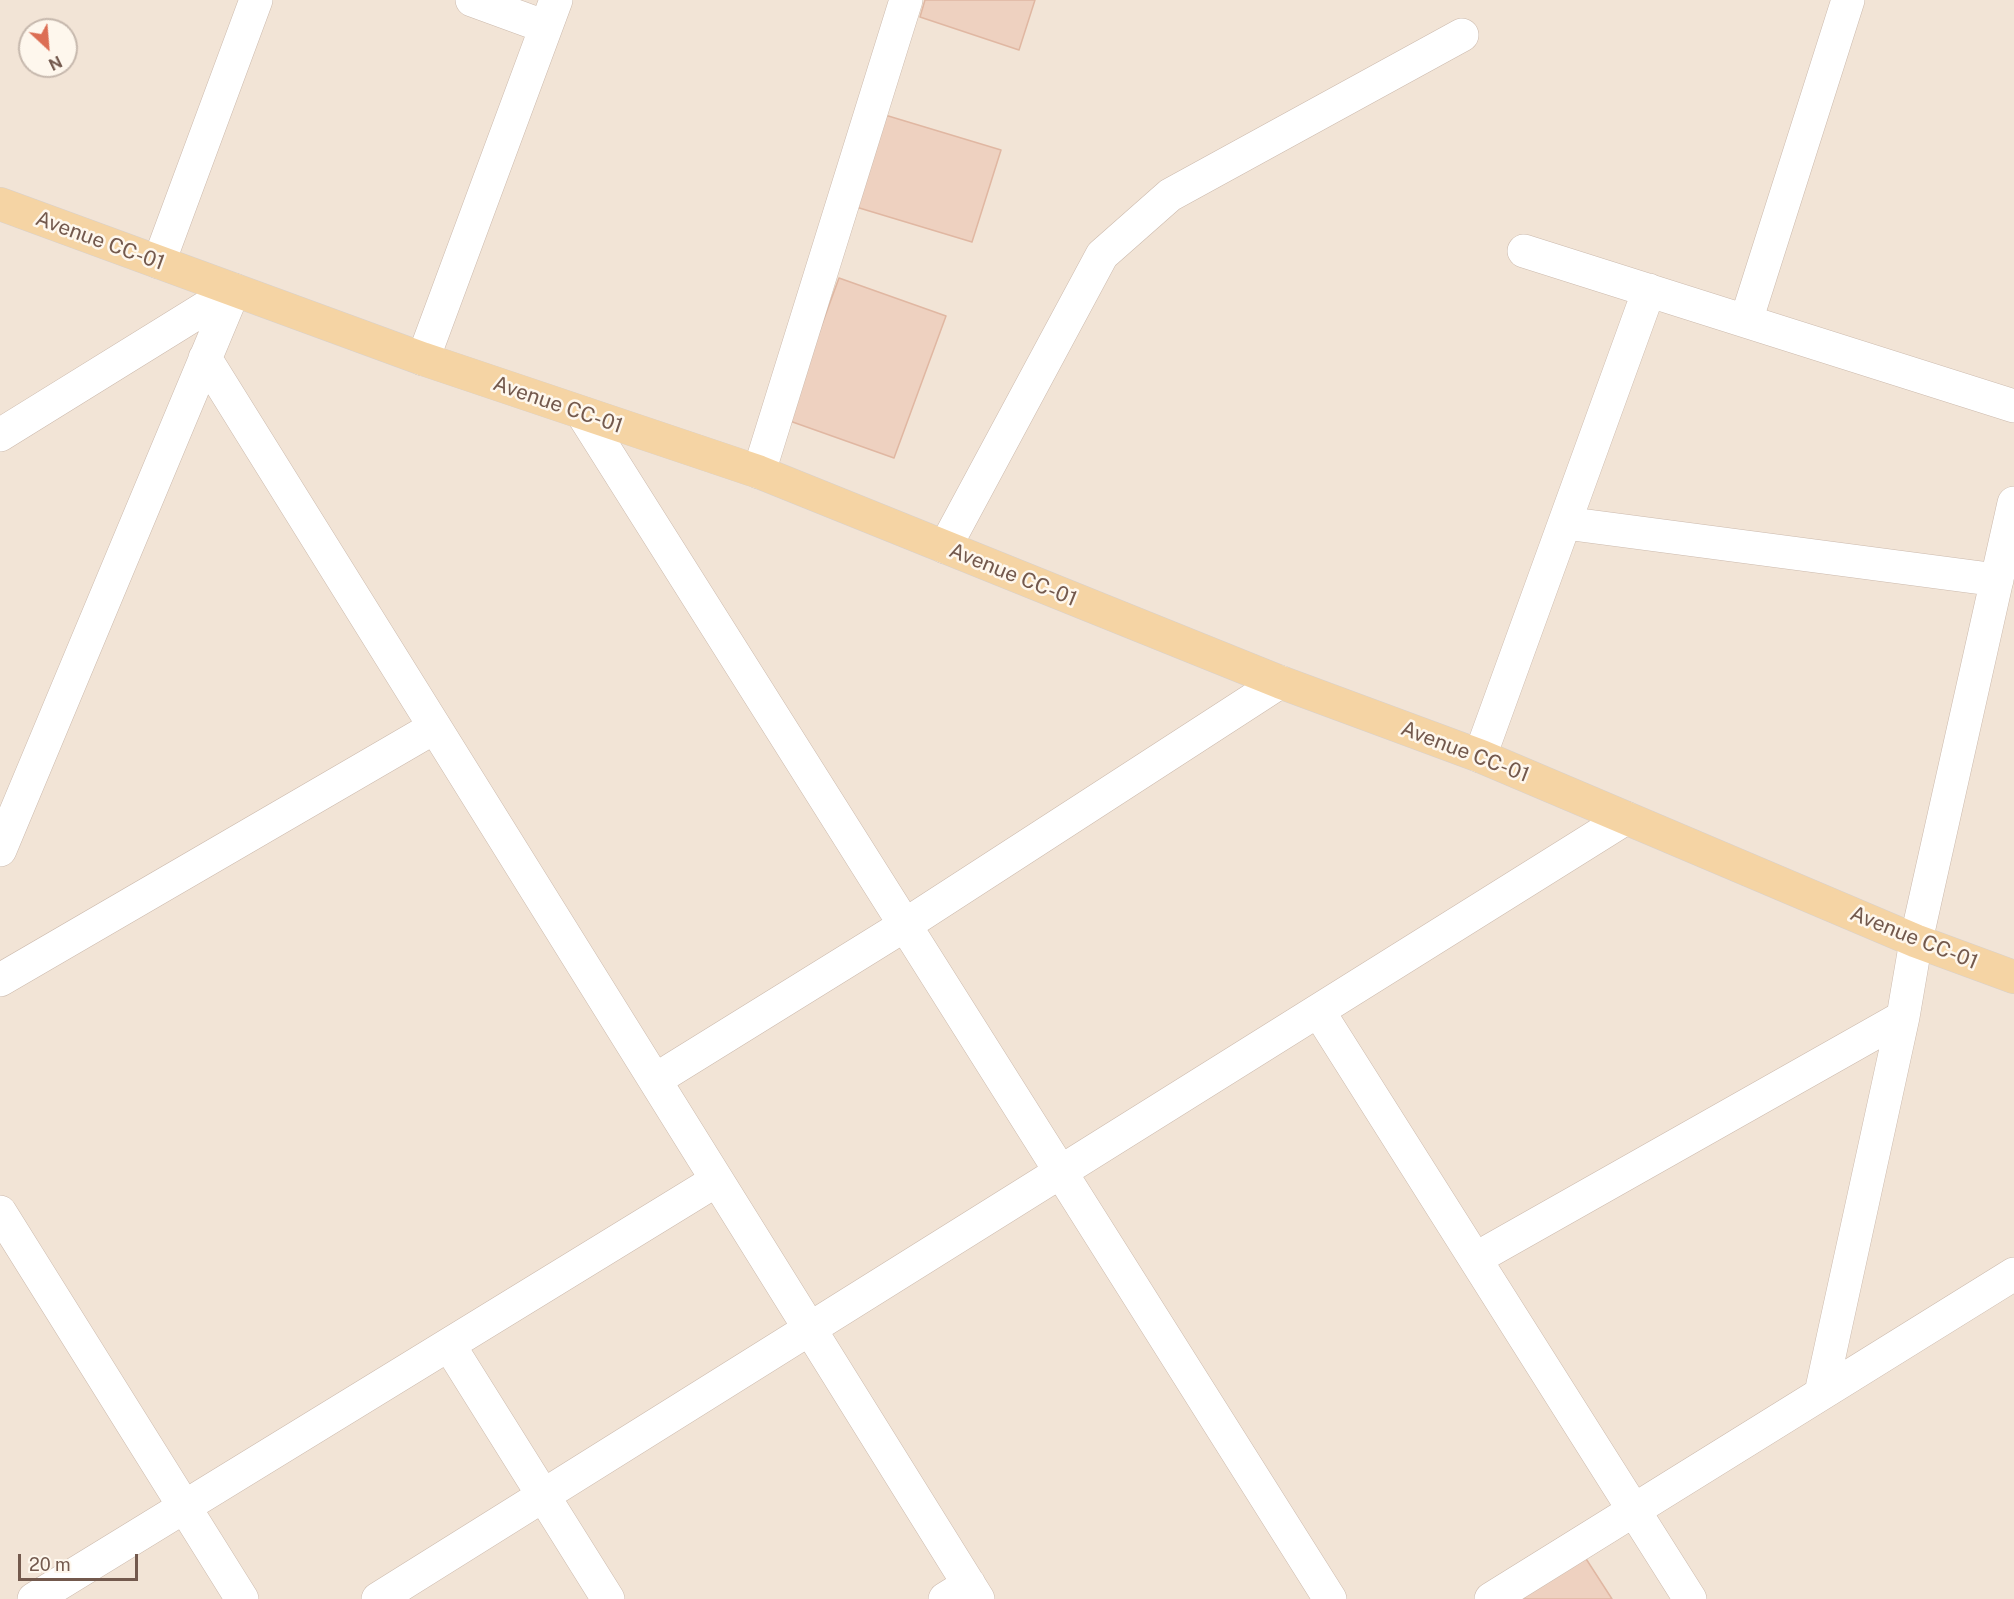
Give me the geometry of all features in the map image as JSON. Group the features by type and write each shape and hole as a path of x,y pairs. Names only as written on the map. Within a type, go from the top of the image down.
{"main road":[{"name":"Avenue CC-01","path":"0,204 423,359 759,472 1280,682 1479,756 1916,941 2014,977"}],"street":[{"path":"159,262 256,0"},
{"path":"423,359 551,13 472,0"},
{"path":"759,472 906,0"},
{"path":"1746,321 1848,0"},
{"path":"945,547 1102,255 1170,195 1462,35"},
{"path":"1524,250 2014,406"},
{"path":"0,850 234,290"},
{"path":"0,435 234,290"},
{"path":"1479,756 1649,290"},
{"path":"206,358 810,1329 964,1594"},
{"path":"582,413 1330,1599"},
{"path":"1821,1392 1903,1017 1916,941 2014,503"},
{"path":"1565,523 1997,580"},
{"path":"655,1080 905,925 1280,682"},
{"path":"0,980 435,727"},
{"path":"378,1599 1626,819"},
{"path":"1319,1012 1690,1599"},
{"path":"1475,1259 1903,1017"},
{"path":"33,1599 717,1180"},
{"path":"0,1212 242,1599"},
{"path":"1491,1599 2014,1274"},
{"path":"449,1346 608,1599"}],"shaded area":[{"path":"0,0 2014,0 2014,1599 0,1599"}],"building":[{"path":"925,0 1035,0 1019,50 920,17"},
{"path":"885,115 1001,150 972,242 856,207"},
{"path":"839,278 946,316 894,458 787,420"},
{"path":"1581,1551 1612,1599 1504,1599"}]}
